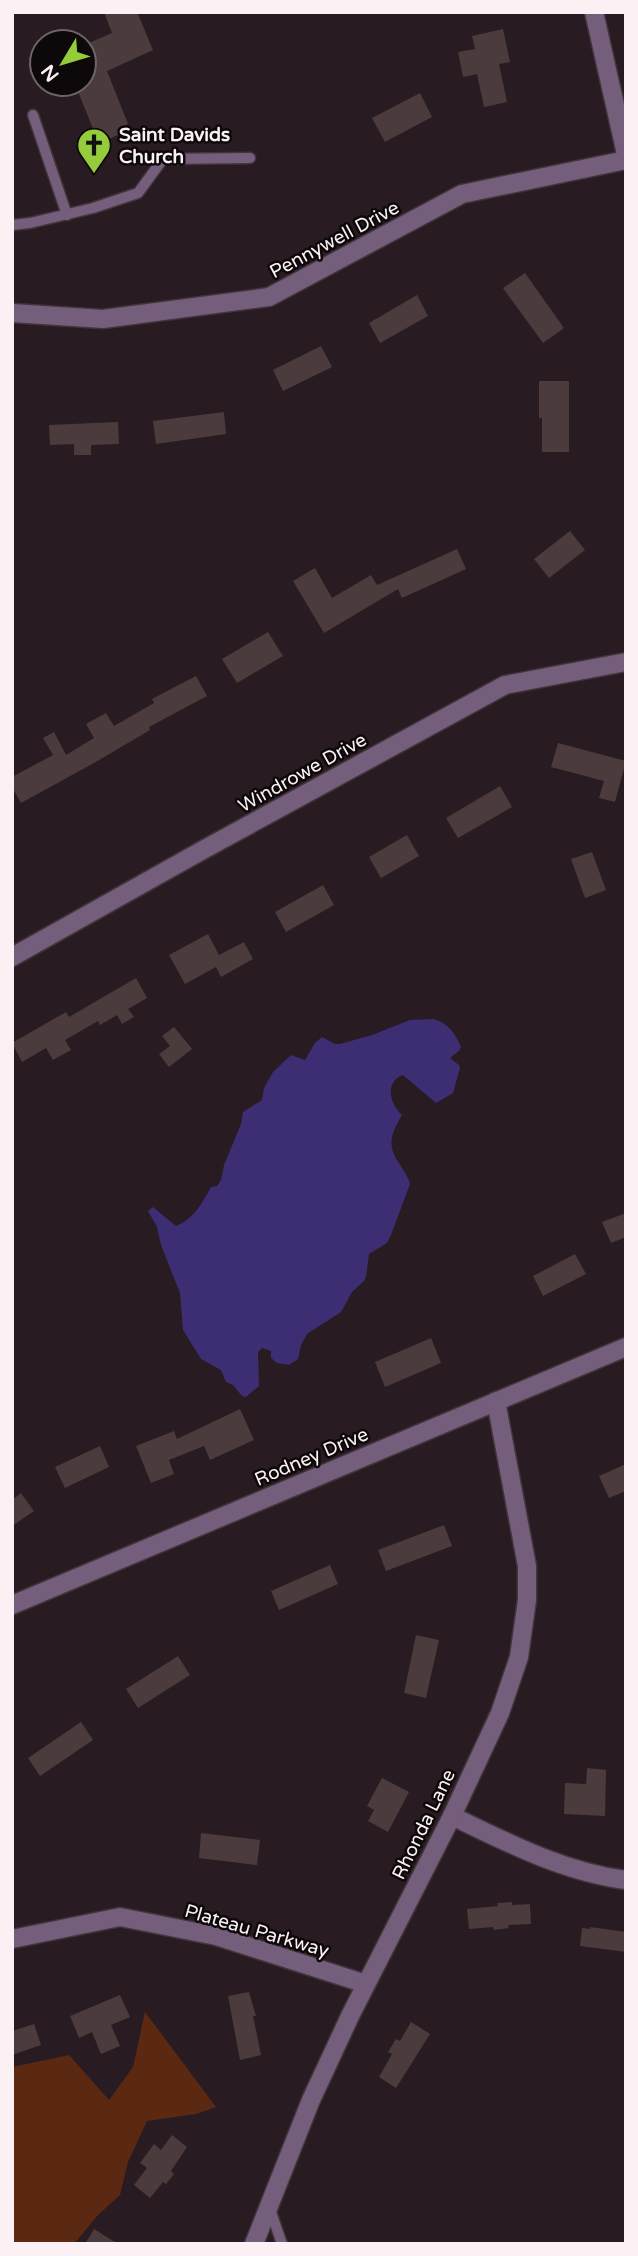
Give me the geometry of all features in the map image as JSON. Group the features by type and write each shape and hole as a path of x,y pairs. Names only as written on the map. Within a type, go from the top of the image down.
{"street":[{"path":"594,12 626,154"},
{"name":"Pennywell Drive","path":"12,313 103,319 269,298 462,194 626,160"},
{"name":"Windrowe Drive","path":"12,957 505,685 626,662"},
{"name":"Rodney Drive","path":"12,1605 626,1347"},
{"name":"Rhonda Lane","path":"254,2244 311,2100 366,1984 452,1816 500,1713 513,1675 524,1632 527,1566 496,1401"},
{"path":"452,1816 522,1850 583,1872 626,1880"},
{"name":"Plateau Parkway","path":"12,1939 120,1917 216,1936 366,1984"}],"lane":[{"path":"33,115 67,215"},
{"path":"12,225 67,215 138,193 163,159 250,158"},
{"path":"269,2206 282,2244"}],"shaded area":[{"path":"433,1019 450,1029 461,1047 450,1058 460,1068 453,1093 436,1103 403,1075 393,1083 392,1099 402,1115 393,1133 393,1150 410,1184 387,1243 369,1254 366,1277 352,1292 341,1312 307,1334 298,1359 289,1365 277,1363 271,1358 271,1351 262,1348 258,1352 259,1386 246,1397 242,1396 233,1385 226,1382 221,1370 201,1359 183,1330 180,1293 161,1245 157,1227 148,1211 153,1207 176,1226 193,1215 211,1187 217,1186 221,1180 243,1112 262,1100 264,1088 273,1072 291,1055 305,1060 322,1037 340,1044 410,1020"},
{"path":"145,2012 216,2107 196,2114 147,2121 128,2162 120,2195 98,2215 74,2244 12,2244 12,2067 69,2055 109,2100 133,2067"}],"building":[{"path":"104,12 137,12 153,50 107,71 128,124 118,129 120,134 107,140 104,133 96,136 81,98 98,98 98,39 112,33"},
{"path":"503,29 510,62 499,64 507,102 484,107 477,74 463,77 458,52 475,49 472,36"},
{"path":"420,93 432,117 385,142 372,118"},
{"path":"525,273 564,328 543,343 503,288"},
{"path":"417,295 428,316 380,343 369,323"},
{"path":"321,346 332,367 283,391 273,370"},
{"path":"539,381 569,381 569,452 542,452"},
{"path":"224,412 226,434 156,444 153,421"},
{"path":"118,422 119,444 91,445 91,455 74,455 74,444 50,445 49,425"},
{"path":"570,531 585,550 549,578 534,559"},
{"path":"457,549 466,569 402,598 398,589 324,633 293,581 315,568 332,598 371,575 377,585"},
{"path":"268,632 283,656 237,683 222,659"},
{"path":"196,676 207,696 21,803 12,787 12,777 53,755 43,738 54,732 66,755 94,738 86,724 106,713 114,726 154,703 152,699"},
{"path":"558,743 626,761 615,802 599,798 604,781 551,767"},
{"path":"500,786 512,807 458,838 446,818"},
{"path":"407,835 419,856 381,878 369,857"},
{"path":"592,852 606,890 585,898 571,859"},
{"path":"323,885 334,905 286,932 275,912"},
{"path":"208,934 219,955 244,942 253,959 221,977 216,967 185,984 169,955"},
{"path":"136,978 147,998 128,1009 134,1017 122,1024 117,1015 100,1025 98,1021 65,1040 71,1050 53,1060 46,1048 22,1062 12,1043 66,1012 69,1017"},
{"path":"174,1027 192,1049 169,1067 159,1054 170,1046 162,1036"},
{"path":"626,1213 626,1237 611,1243 602,1222"},
{"path":"575,1254 586,1274 543,1296 533,1276"},
{"path":"431,1338 441,1363 385,1387 375,1362"},
{"path":"240,1409 254,1440 210,1460 204,1446 169,1460 174,1474 151,1483 136,1446 174,1431 177,1439"},
{"path":"100,1446 109,1467 65,1488 55,1467"},
{"path":"626,1464 626,1491 609,1498 599,1476"},
{"path":"21,1493 34,1511 12,1526 12,1500"},
{"path":"444,1525 452,1546 386,1571 378,1550"},
{"path":"330,1565 338,1584 279,1610 271,1591"},
{"path":"416,1635 439,1640 426,1698 404,1693"},
{"path":"178,1656 190,1675 138,1708 126,1689"},
{"path":"81,1722 93,1740 40,1776 28,1758"},
{"path":"587,1768 606,1770 605,1816 564,1814 565,1783 586,1784"},
{"path":"382,1778 409,1792 388,1832 368,1821 374,1810 367,1806"},
{"path":"201,1833 260,1840 257,1865 199,1858"},
{"path":"512,1902 512,1905 530,1904 531,1924 508,1925 509,1928 494,1930 493,1927 469,1929 467,1909"},
{"path":"582,1928 626,1932 626,1952 580,1946"},
{"path":"249,1992 256,2016 253,2016 261,2055 240,2060 228,1996"},
{"path":"120,1995 130,2017 111,2025 120,2046 101,2054 92,2032 79,2038 70,2016"},
{"path":"411,2022 430,2034 396,2088 379,2077 392,2054 388,2052 396,2039 400,2041"},
{"path":"34,2024 41,2045 12,2055 12,2031"},
{"path":"172,2135 187,2147 171,2171 174,2174 166,2184 163,2182 150,2198 134,2185 147,2168 140,2163 154,2144 161,2150"},
{"path":"94,2229 118,2244 85,2244"}],"place":[{"name":"Saint Davids Church","path":"94,175"}]}
